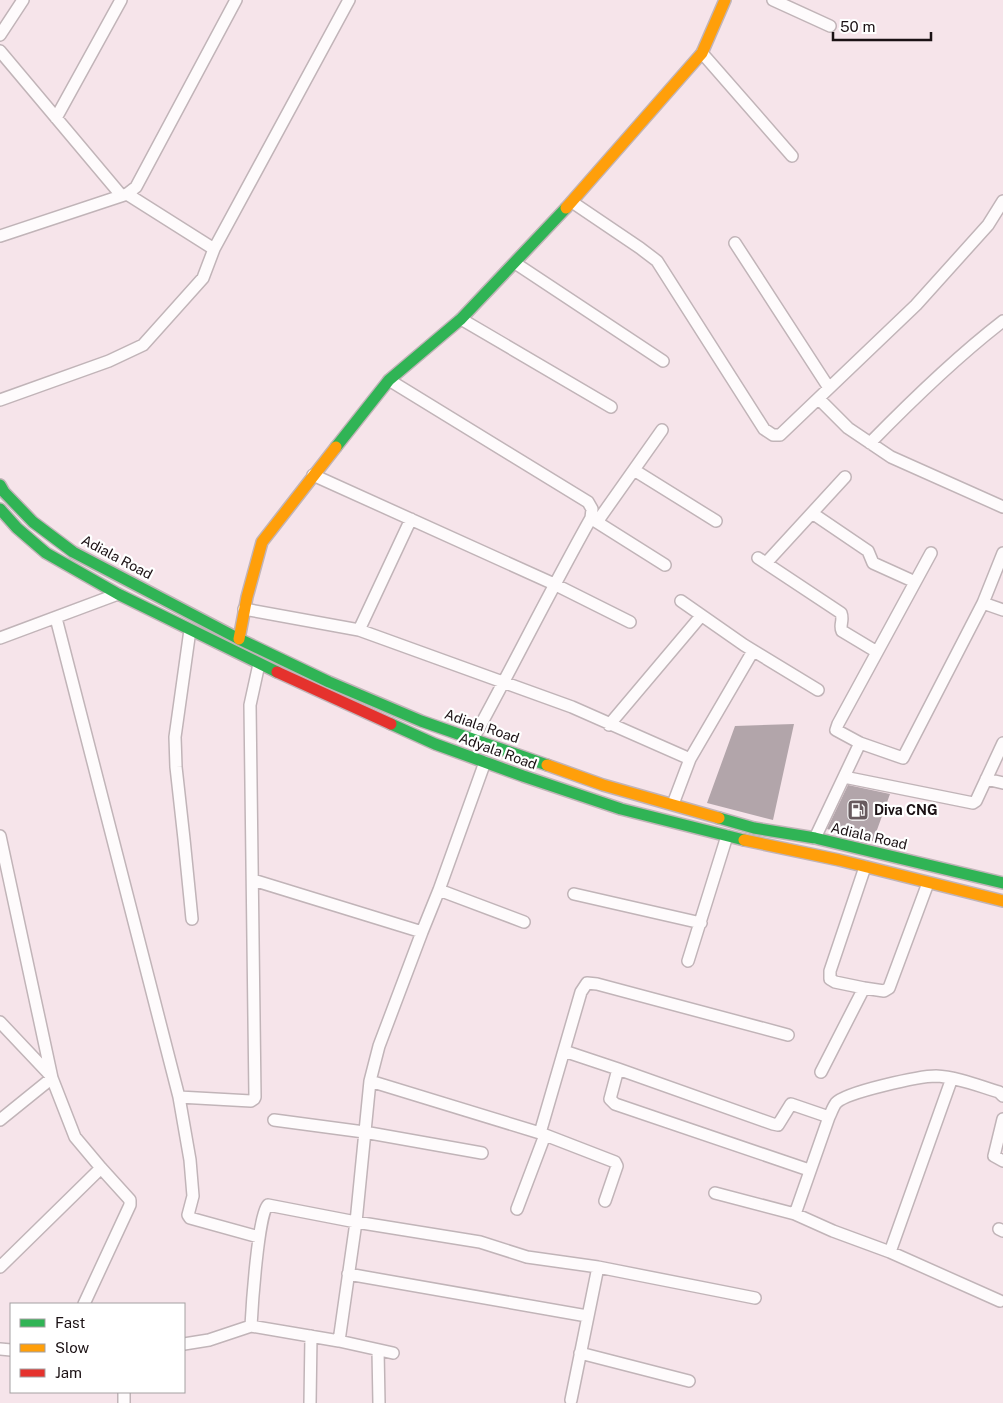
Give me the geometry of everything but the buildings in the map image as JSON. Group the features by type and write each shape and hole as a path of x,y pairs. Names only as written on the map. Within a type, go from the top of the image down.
{"main road":[{"path":"239,639 244,610 262,542 389,380 461,319 515,264 702,54 724,0"},
{"name":"Adiala Road","path":"0,485 4,492 32,522 73,552 239,639 337,686 422,721 603,785 754,828 815,838 1003,883"},
{"name":"Adyala Road","path":"0,509 17,528 46,553 118,594 259,664 435,744 621,809 1003,901"}],"street":[{"path":"0,35 23,0"},
{"path":"56,118 121,0"},
{"path":"0,236 124,194 136,187 236,0"},
{"path":"0,400 110,361 143,345 203,278 214,249 349,0"},
{"path":"773,0 830,26"},
{"path":"0,51 56,118 124,194 214,249"},
{"path":"702,54 792,156"},
{"path":"572,202 657,261 764,429 773,435 780,435 916,305 988,225 1003,201"},
{"path":"735,243 829,388"},
{"path":"515,264 662,361"},
{"path":"461,319 610,407"},
{"path":"870,443 922,390 978,340 1003,321"},
{"path":"389,380 588,502 592,509 594,520 665,565"},
{"path":"819,399 848,428 891,457 1003,507"},
{"path":"473,739 554,584 594,520 634,470 662,430"},
{"path":"634,470 716,522"},
{"path":"314,475 554,584 630,622"},
{"path":"845,477 812,513 762,560 841,613 843,618 842,631 877,652"},
{"path":"812,513 868,551 873,563 915,582"},
{"path":"359,630 411,519"},
{"path":"931,553 836,730 860,744 903,758 983,603 1003,553"},
{"path":"0,638 118,594"},
{"path":"681,601 753,651 818,690"},
{"path":"983,603 1003,610"},
{"path":"244,610 359,630 572,707 608,725 690,760"},
{"path":"608,725 700,616"},
{"path":"56,618 179,1097 190,1160 193,1196 188,1215 190,1218 259,1237"},
{"path":"190,630 175,737 176,767 192,919"},
{"path":"673,804 690,760 753,651"},
{"path":"179,1097 251,1101 255,1097 250,705 259,664"},
{"path":"844,777 973,804 1003,742"},
{"path":"815,838 860,744"},
{"path":"339,1341 356,1222 370,1081 379,1046 439,890 485,762"},
{"path":"986,779 1003,783"},
{"path":"0,836 52,1078 76,1137 130,1200 130,1205 84,1303"},
{"path":"688,961 727,836"},
{"path":"865,867 830,971 830,979 835,982 884,992 888,988 928,883"},
{"path":"253,880 422,932"},
{"path":"439,890 524,922"},
{"path":"574,894 701,923"},
{"path":"517,1208 542,1134 581,992 587,984 597,984 788,1035"},
{"path":"821,1072 864,988"},
{"path":"0,1022 52,1078"},
{"path":"564,1051 773,1124 778,1125 792,1104 829,1117"},
{"path":"618,1069 610,1100 615,1104 809,1170"},
{"path":"795,1214 829,1117 837,1103 849,1096 881,1086 935,1076 952,1078 1002,1090"},
{"path":"0,1120 52,1078"},
{"path":"890,1252 952,1078"},
{"path":"370,1081 542,1134 615,1162 617,1166 605,1201"},
{"path":"1003,1119 994,1156 1003,1161"},
{"path":"274,1120 364,1132 482,1153"},
{"path":"0,1267 101,1168"},
{"path":"715,1193 795,1214 859,1242 890,1252 1000,1301"},
{"path":"251,1326 259,1237 265,1207 268,1204 356,1222 480,1242 526,1257 598,1267 755,1298"},
{"path":"571,1400 598,1267"},
{"path":"348,1274 587,1316"},
{"path":"185,1344 210,1340 251,1326 339,1341 393,1354"},
{"path":"310,1403 311,1336"},
{"path":"378,1350 379,1403"},
{"path":"580,1353 689,1381"}],"traffic: fast":[{"path":"336,447 389,380 461,319 566,208"},
{"path":"0,485 4,492 33,522 73,552 239,639 329,682 421,721 547,765"},
{"path":"0,509 17,528 46,553 118,594 277,672"},
{"path":"391,724 435,744 621,809 744,840"},
{"path":"719,818 754,828 815,838 1003,883"}],"traffic: slow":[{"path":"566,208 702,53 725,0"},
{"path":"239,639 247,597 262,542 336,447"},
{"path":"547,765 603,785 719,818"},
{"path":"744,840 839,860 1003,901"}],"traffic: jam":[{"path":"277,672 391,724"}],"place":[{"name":"Diva CNG","path":"858,810"}]}
